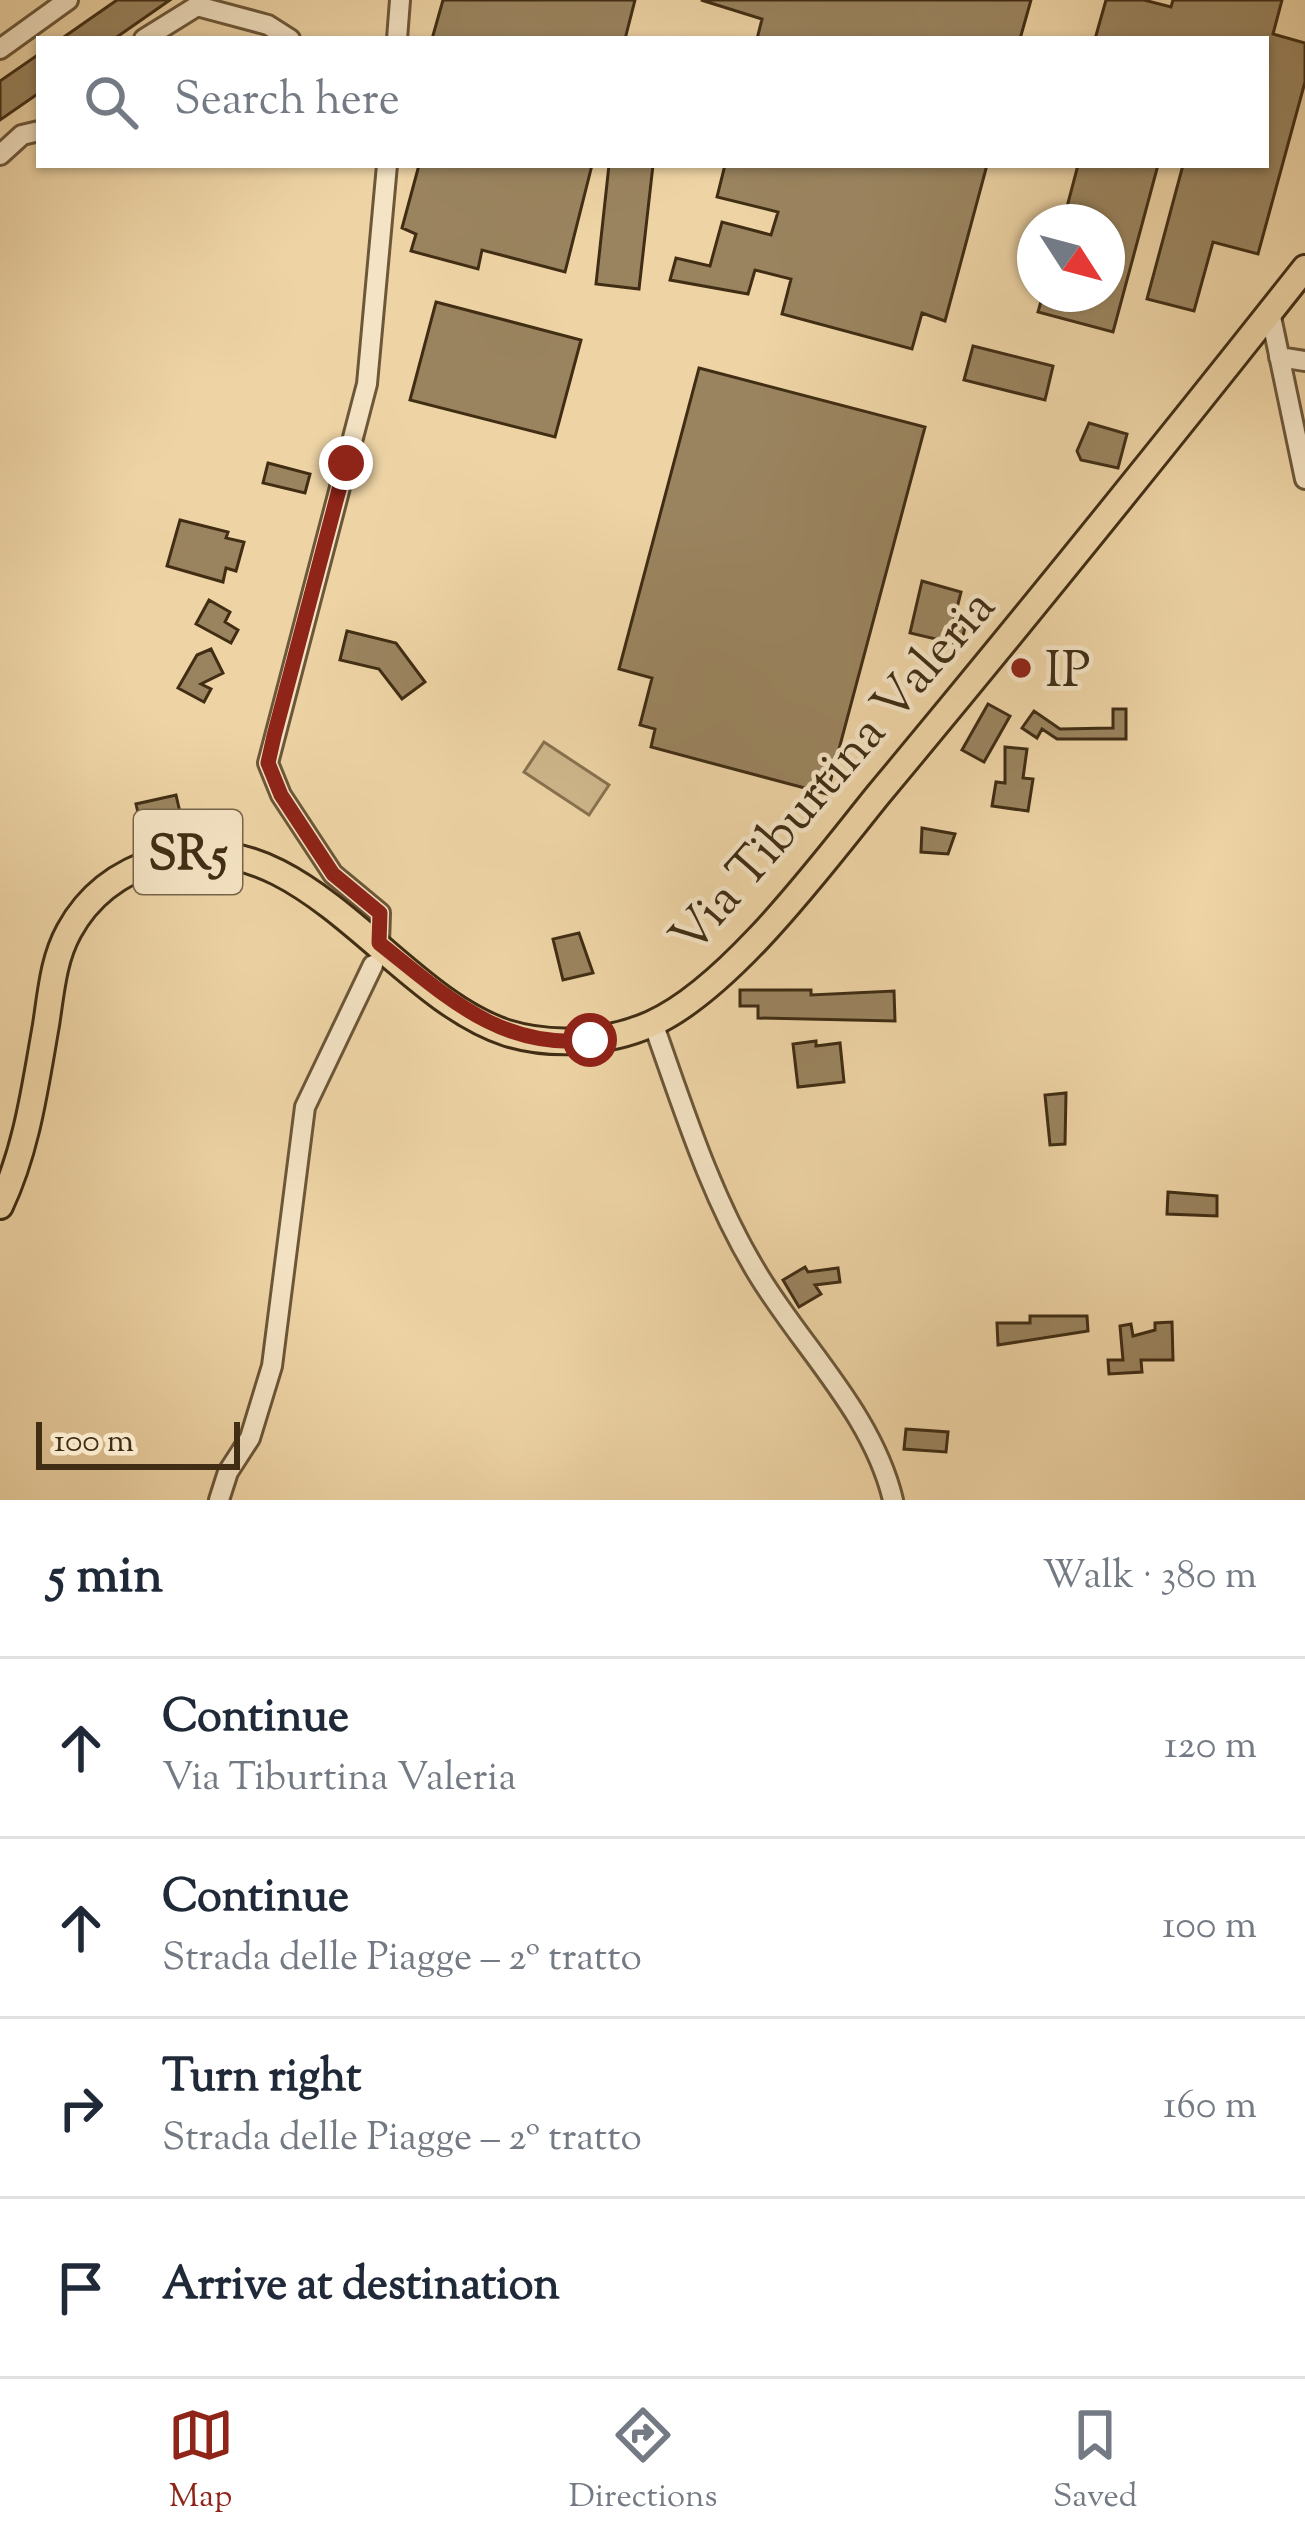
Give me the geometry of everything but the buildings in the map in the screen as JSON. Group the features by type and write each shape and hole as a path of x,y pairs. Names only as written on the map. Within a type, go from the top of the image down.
{"main road":[{"name":"Via Tiburtina Valeria","path":"0,1206 25,1138 58,956 74,922 108,884 175,855 222,854 289,878 376,954 467,1014 508,1034 575,1041 653,1023 723,971 838,844 1305,268"}],"street":[{"path":"0,49 68,0"},
{"path":"397,36 400,0"},
{"path":"149,36 197,6 268,25 285,36"},
{"path":"0,155 30,133"},
{"path":"219,1500 228,1472 250,1438 272,1366 305,1107 376,954 380,913 333,874 281,795 268,763 368,384 387,168"},
{"path":"1270,312 1299,431 1305,479"},
{"path":"1279,357 1305,361"},
{"path":"653,1023 701,1159 750,1261 863,1425 893,1500"}],"shaded area":[{"path":"544,742 609,785 589,815 524,772"}],"place":[{"name":"IP","path":"1021,668"}],"route":[{"path":"346,463 274,736 270,774 333,874 380,913 379,943 476,1019 508,1034 566,1042 590,1040"}]}
